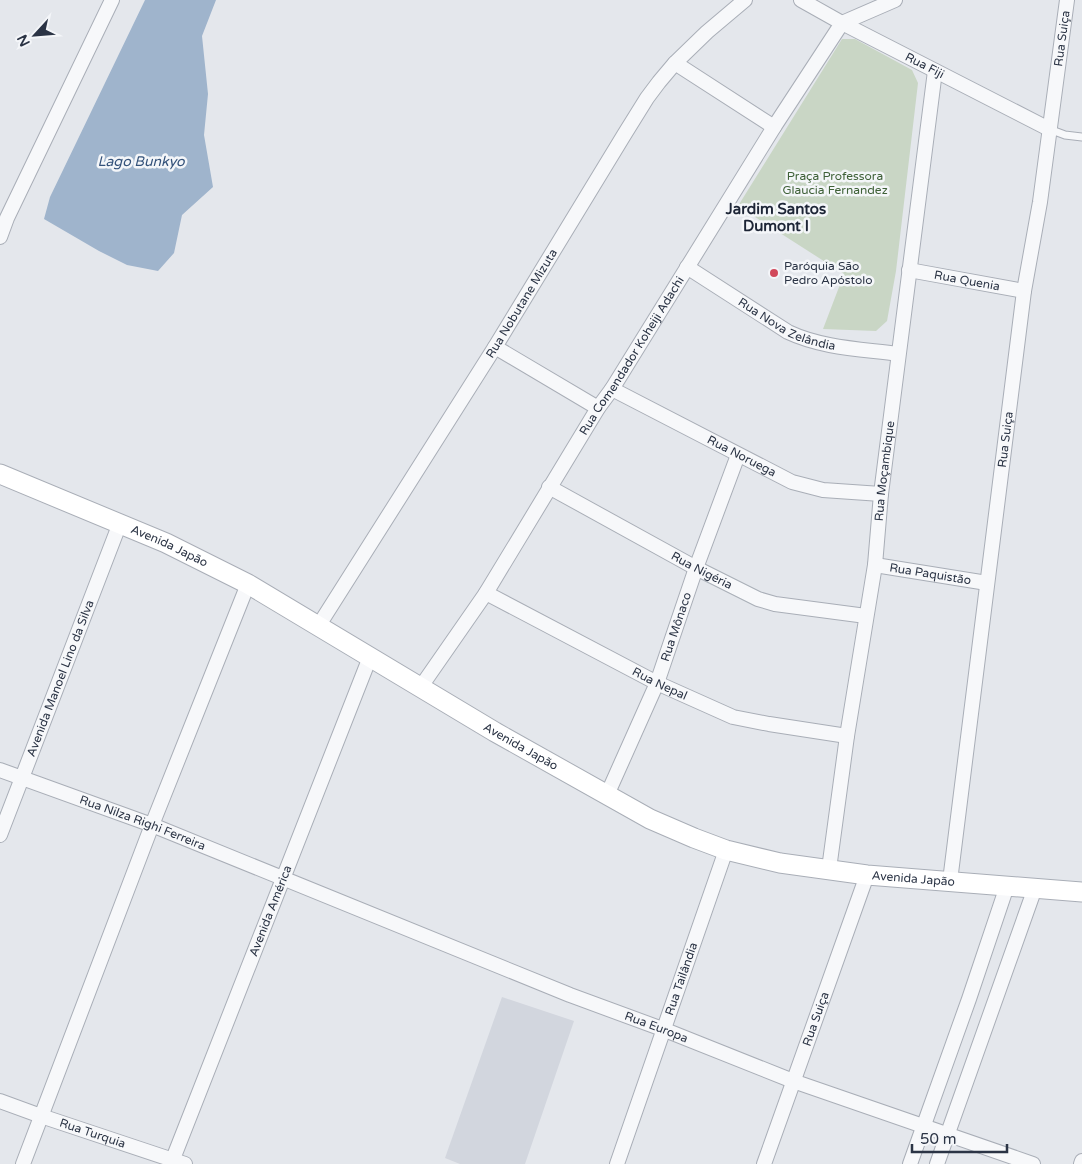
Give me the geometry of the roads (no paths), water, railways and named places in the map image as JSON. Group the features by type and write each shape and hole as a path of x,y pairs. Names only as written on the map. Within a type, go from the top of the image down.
{"main road":[{"name":"Avenida Japão","path":"0,474 166,543 248,584 319,625 420,688 607,795 671,829 726,850 780,863 867,875 1082,892"}],"street":[{"path":"0,237 7,218 112,0"},
{"name":"Rua Nobutane Mizuta","path":"319,625 495,347 658,82 707,32 745,0"},
{"name":"Rua Fiji","path":"801,0 1049,129"},
{"path":"842,23 896,0"},
{"name":"Rua Suiça","path":"950,881 1024,291 1040,202 1067,0"},
{"name":"Rua Comendador Koheiji Adachi","path":"420,688 486,593 598,408 612,389 774,127 842,23"},
{"path":"675,63 774,127"},
{"name":"Rua Moçambique","path":"829,869 847,736 875,565 881,494 898,354 935,71"},
{"name":"Rua Nova Zelândia","path":"687,267 802,339 816,343 898,354"},
{"name":"Rua Quenia","path":"910,270 1024,291"},
{"path":"495,347 598,408"},
{"name":"Rua Noruega","path":"612,389 792,482 822,490 881,494"},
{"name":"Rua Mônaco","path":"607,795 657,684 696,568 738,455"},
{"name":"Rua Nigéria","path":"549,487 696,568 758,599 775,604 866,616"},
{"name":"Avenida Manoel Lino da Silva","path":"0,835 120,523"},
{"name":"Rua Paquistão","path":"875,565 987,583"},
{"path":"22,1164 152,825 248,584"},
{"name":"Rua Nepal","path":"486,593 657,684 733,717 847,736"},
{"name":"Avenida América","path":"176,1162 370,657"},
{"name":"Rua Nilza Righi Ferreira","path":"0,770 152,825 284,880"},
{"name":"Rua Tailândia","path":"617,1164 726,850"},
{"name":"Rua Suiça","path":"764,1164 867,875"},
{"name":"Rua Europa","path":"284,880 570,995 665,1030 793,1081 1033,1164"},
{"path":"910,1164 1007,886"},
{"path":"937,1164 1035,888"},
{"name":"Rua Turquia","path":"0,1101 176,1162"}],"lane":[{"path":"1049,129 1065,135 1082,137"}],"water":[{"name":"Lago Bunkyo","path":"145,0 216,0 202,36 208,94 204,135 213,187 182,215 174,253 158,271 127,265 44,219 50,197"}],"place":[{"name":"Paróquia São Pedro Apóstolo","path":"774,273"}],"district":[{"name":"Jardim Santos Dumont I","path":"776,218"}],"park label":[{"name":"Praça Professora Glaucia Fernandez","path":"835,183"}]}
